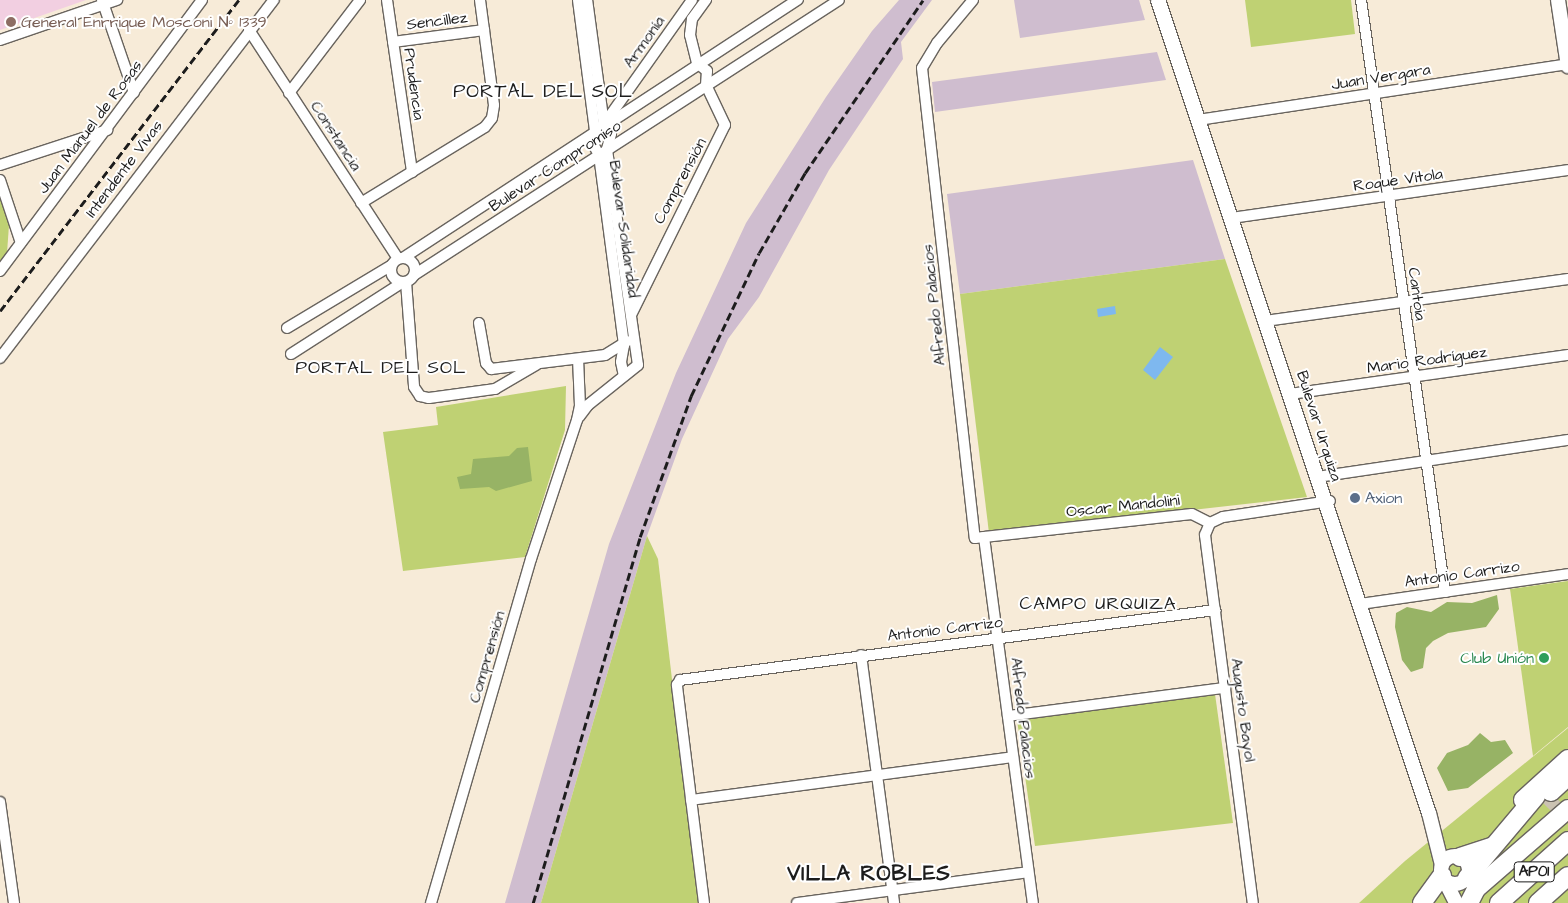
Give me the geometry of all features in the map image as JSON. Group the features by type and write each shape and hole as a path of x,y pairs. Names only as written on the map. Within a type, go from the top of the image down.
{"highway":[{"path":"1511,827 1519,804 1568,759"},
{"path":"1546,796 1568,765"},
{"path":"1466,879 1511,827 1568,776"},
{"path":"1546,796 1568,782"},
{"path":"1470,903 1476,889 1568,809"},
{"name":"AP01","path":"1499,903 1568,841"},
{"path":"1459,857 1496,844"},
{"path":"1422,903 1443,873"},
{"name":"AP01","path":"1538,903 1568,876"}],"main road":[{"name":"Bulevar Urquiza","path":"1158,0 1202,119"},
{"name":"Bulevar Urquiza","path":"1166,0 1234,218 1293,393 1429,813 1443,873 1456,903"},
{"path":"1558,0 1568,65"},
{"name":"Bulevar Urquiza","path":"1362,604 1442,837 1459,857"},
{"path":"1462,903 1466,879 1468,866 1459,857 1448,858 1443,873 1452,884 1466,879"}],"street":[{"path":"0,40 103,2 117,0"},
{"name":"Juan Manuel de Rosas","path":"0,271 107,130 202,0"},
{"name":"Intendente Vivas","path":"0,358 249,30 274,0"},
{"path":"290,93 360,0"},
{"name":"Prudencia","path":"387,0 412,172"},
{"path":"361,203 485,127 492,118 494,105 480,0"},
{"name":"Bulevar Solidaridad","path":"578,0 600,128"},
{"name":"Bulevar Solidaridad","path":"587,0 600,128 593,144 603,152 638,365 624,376 621,362 624,345 603,152 611,134 600,128"},
{"name":"Armonía","path":"600,128 692,0"},
{"name":"Armonía","path":"697,63 690,35 692,19 706,0"},
{"name":"Bulevar Compromiso","path":"287,328 398,260 697,63 798,0"},
{"name":"Bulevar Compromiso","path":"290,354 408,280 839,0"},
{"name":"Alfredo Palacios","path":"973,0 937,43 922,68 980,538 998,637 1032,903"},
{"name":"Cantoia","path":"1361,0 1372,94 1445,592"},
{"path":"103,2 134,93"},
{"name":"Constancia","path":"249,30 398,260"},
{"name":"Sencillez","path":"393,42 484,30"},
{"name":"Comprensión","path":"630,316 723,131 724,118 706,85 707,71 697,63"},
{"name":"Juan Vergara","path":"1202,119 1568,65"},
{"path":"0,165 107,130"},
{"name":"Roque Vitola","path":"1234,218 1568,170"},
{"path":"0,180 21,243"},
{"path":"408,280 393,276 398,260 413,263 408,280 414,387 420,396 429,398 495,389 536,365"},
{"path":"1268,321 1568,279"},
{"path":"479,323 486,363 491,369 536,365 605,354 624,345 633,335"},
{"name":"Mario Rodríguez","path":"1293,393 1568,356"},
{"name":"Comprensión","path":"431,903 531,559 577,420 580,406 578,359"},
{"name":"Comprensión","path":"577,420 588,405 624,376"},
{"path":"1320,477 1568,440"},
{"path":"1210,522 1223,517 1328,501"},
{"name":"Oscar Mandolini","path":"980,538 1192,514 1210,522"},
{"name":"Augusto Bayol","path":"1210,522 1204,535 1253,903"},
{"name":"Antonio Carrizo","path":"1362,604 1568,574"},
{"name":"Antonio Carrizo","path":"691,800 676,684 680,680 1214,610"},
{"path":"861,655 894,903"},
{"path":"1008,716 1225,688"},
{"path":"704,903 691,800 1013,758"},
{"path":"0,802 14,903"},
{"path":"797,903 1028,872"}],"shaded area":[{"name":"General Enrrique Mosconi Nº 1339","path":"0,0 86,0 0,30"},
{"path":"899,0 932,0 901,42 903,59 829,170 759,297 728,339 682,439 647,536 541,903 505,903 609,544 676,373 746,223 826,97 872,31"},
{"path":"1014,0 1139,0 1145,20 1020,38"},
{"path":"1157,52 1166,80 935,112 932,82"},
{"path":"1193,160 1225,259 960,294 947,194"}],"green space":[{"path":"1245,0 1351,0 1355,34 1251,47"},
{"path":"0,198 9,225 7,253 0,261"},
{"path":"1225,259 1307,497 989,533 960,294"},
{"path":"566,386 565,430 525,557 403,571 383,432 438,425 436,407"},
{"path":"528,447 532,481 496,491 489,487 460,489 457,477 471,474 473,459 509,456 517,448"},
{"path":"647,536 658,559 698,903 541,903"},
{"name":"Club Unión","path":"1568,581 1568,727 1533,756 1510,589"},
{"path":"1497,595 1499,609 1486,627 1448,633 1433,641 1426,648 1423,668 1411,672 1402,660 1395,627 1396,613 1407,607 1431,612 1447,602 1472,603"},
{"path":"1215,694 1233,823 1035,846 1017,720"},
{"path":"1568,728 1568,903 1359,903 1405,861"},
{"path":"1480,733 1491,742 1505,740 1513,753 1468,788 1448,791 1437,768 1447,753 1468,745"}],"water":[{"path":"1115,306 1116,314 1098,317 1097,309"},
{"path":"1160,347 1173,357 1155,380 1143,370"}],"tunnel":[{"path":"1545,805 1554,796"}],"railway":[{"path":"0,311 239,0"},
{"path":"533,903 640,537 691,396 759,253 805,173 923,0"}],"place":[{"name":"General Enrrique Mosconi Nº 1339","path":"11,22"},
{"name":"Axion","path":"1355,498"},
{"name":"Club Unión","path":"1544,658"}],"district":[{"name":"PORTAL DEL SOL","path":"543,92"},
{"name":"PORTAL DEL SOL","path":"381,368"},
{"name":"CAMPO URQUIZA","path":"1098,604"},
{"name":"VILLA ROBLES","path":"869,874"}]}
